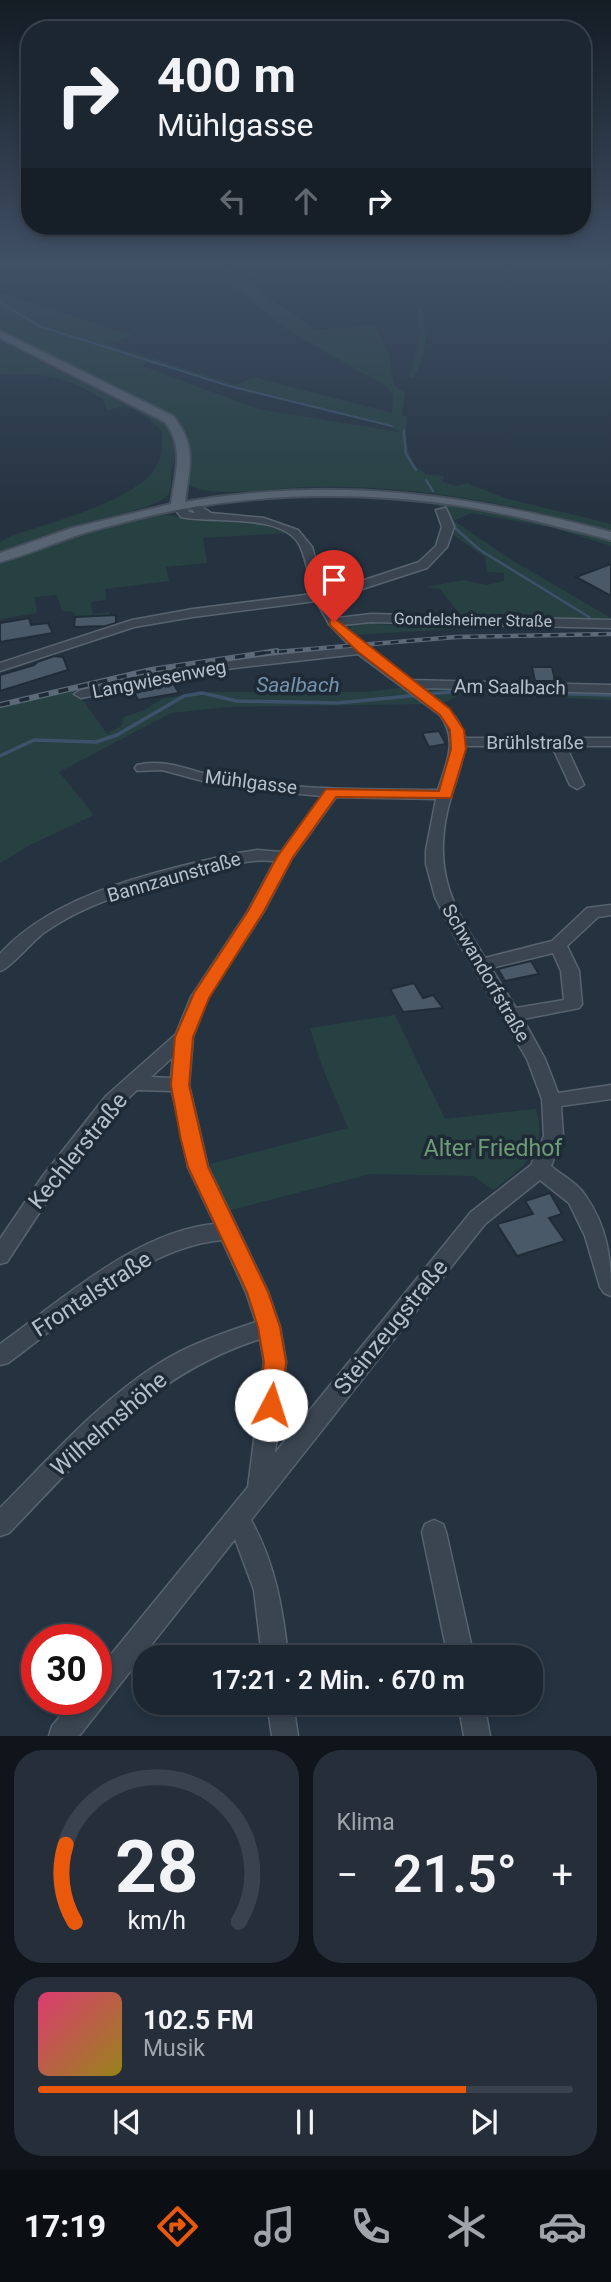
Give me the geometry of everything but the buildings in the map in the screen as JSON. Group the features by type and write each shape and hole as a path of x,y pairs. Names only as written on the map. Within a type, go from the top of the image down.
{"main road":[{"path":"22,345 169,419 182,436 185,446 184,497"},
{"path":"0,558 80,529 149,510 184,497 231,497 311,491 401,494 454,500 550,518 611,536"}],"street":[{"path":"184,497 200,518 219,517 266,522 295,533 304,545 320,597 334,622 363,650 434,704 454,724 459,742"},
{"path":"0,667 132,624 193,612 335,595 427,563 440,547 448,527 442,510"},
{"name":"Gondelsheimer Straße","path":"334,622 387,618 611,624"},
{"name":"Langwiesenweg","path":"81,694 233,664 363,650"},
{"name":"Am Saalbach","path":"413,688 611,689"},
{"name":"Brühlstraße","path":"459,742 611,742"},
{"name":"Schwandorfstraße","path":"459,742 434,846 438,885 462,937 513,1014 537,1062 554,1117 550,1150 539,1168"},
{"path":"557,742 577,785"},
{"name":"Mühlgasse","path":"142,768 162,766 225,783 331,792 445,795"},
{"path":"259,1491 275,1362 269,1327 257,1292 198,1167 180,1085 184,1037 200,997 256,911 285,857 331,792"},
{"name":"Bannzaunstraße","path":"0,965 37,930 101,898 144,882 252,855 285,857"},
{"path":"481,965 558,945 593,912 611,910"},
{"path":"513,1014 573,1004 570,971 558,945"},
{"name":"Kechlerstraße","path":"0,1256 49,1182 113,1101 184,1037"},
{"name":"Kechlerstraße","path":"135,1083 180,1085"},
{"path":"550,1101 611,1092"},
{"path":"539,1168 577,1198 603,1234 611,1287"},
{"name":"Steinzeugstraße","path":"112,1674 478,1219 539,1168"},
{"name":"Frontalstraße","path":"0,1356 118,1271 191,1235 209,1230 228,1231"},
{"name":"Wilhelmshöhe","path":"0,1525 88,1437 165,1372 227,1340 269,1327"},
{"path":"237,1519 250,1542 267,1590 274,1645"},
{"path":"434,1532 458,1645"},
{"path":"62,1736 79,1715"},
{"path":"282,1715 285,1736"},
{"path":"473,1715 477,1736"}],"green space":[{"path":"0,345 16,345 160,419 174,434 177,444 167,496 150,505 66,528 0,554 0,542 11,536 69,517 115,499 134,488 149,476 158,463 162,431 137,411 123,407 107,411 104,400 67,381 41,375 0,375"},
{"path":"25,345 111,345 236,385 253,377 392,413 393,395 386,386 313,345 385,345 394,386 405,392 402,415 407,417 408,450 420,470 429,475 444,476 443,482 457,486 467,483 505,498 611,524 611,532 498,504 421,492 343,487 226,492 197,488 188,483 189,446 178,424","holes":["148,363 168,367 232,387 388,426 400,432 258,409 142,366"]},
{"path":"418,345 425,345 414,378 409,377"},
{"path":"434,501 531,517 611,539 611,546 554,528 471,513 454,521 510,559 611,618 611,621 462,617 440,589 427,587 463,580 487,585 504,581 504,573 487,572 485,557 445,529 442,510"},
{"path":"167,515 194,520 262,524 288,533 203,538 207,563 166,567 169,581 105,589 106,600 90,602 93,614 109,612 110,616 76,617 74,612 62,611 57,595 35,597 37,613 0,619 0,563 81,531 125,520"},
{"path":"374,620 374,624 427,626 427,622 601,628 468,628 355,635 350,629 353,624"},
{"path":"147,674 152,680 80,696 107,734 121,726 124,717 145,710 162,699 201,692 368,692 405,687 429,704 227,707 171,713 59,772 94,815 32,844 0,863 0,708"},
{"path":"416,687 611,691 611,700 462,694 441,704"},
{"name":"Alter Friedhof","path":"395,1015 445,1119 536,1109 539,1136 531,1157 493,1190 474,1176 370,1174 227,1211 210,1164 348,1128 322,1066 310,1028"}],"waterway":[{"path":"99,345 229,386 392,426"},
{"path":"404,434 406,454 416,470"},
{"path":"426,480 433,491"},
{"path":"444,504 456,529 480,550 589,617"},
{"name":"Saalbach","path":"426,694 465,691 611,695"},
{"name":"Saalbach","path":"0,756 34,740 96,742 117,735 184,696 202,693 237,701 338,703 419,695"}],"railway":[{"path":"265,653 456,637 611,634"},
{"path":"265,653 277,651"},
{"path":"0,705 151,670 265,653"}],"route":[{"path":"271,1405 275,1362 269,1327 257,1292 198,1167 191,1140 180,1085 184,1037 200,997 256,911 285,857 301,832 328,801 331,792 445,795 459,742 457,730 445,712 363,650 334,622"}]}
